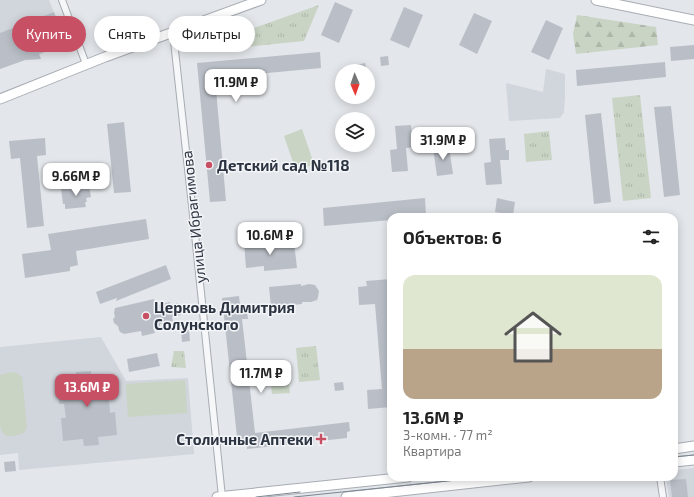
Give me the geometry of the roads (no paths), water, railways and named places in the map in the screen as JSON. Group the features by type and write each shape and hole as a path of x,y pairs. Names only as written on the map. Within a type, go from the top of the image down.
{"main road":[{"path":"217,16 261,0"},
{"path":"596,0 694,20"},
{"path":"0,99 86,64 168,34"},
{"path":"678,448 694,446"},
{"path":"678,462 694,460"},
{"path":"217,497 387,479"},
{"path":"346,497 492,481"}],"street":[{"path":"62,0 86,64"},
{"name":"улица Ибрагимова","path":"175,52 194,216 222,497"},
{"path":"661,481 663,497"}],"tram line":[{"path":"678,457 694,455"},
{"path":"294,497 448,481"},
{"path":"256,497 300,492"}],"place":[{"name":"Детский сад №118","path":"209,165"},
{"name":"Церковь Димитрия Солунского","path":"146,316"},
{"name":"Столичные Аптеки","path":"321,439"}]}
